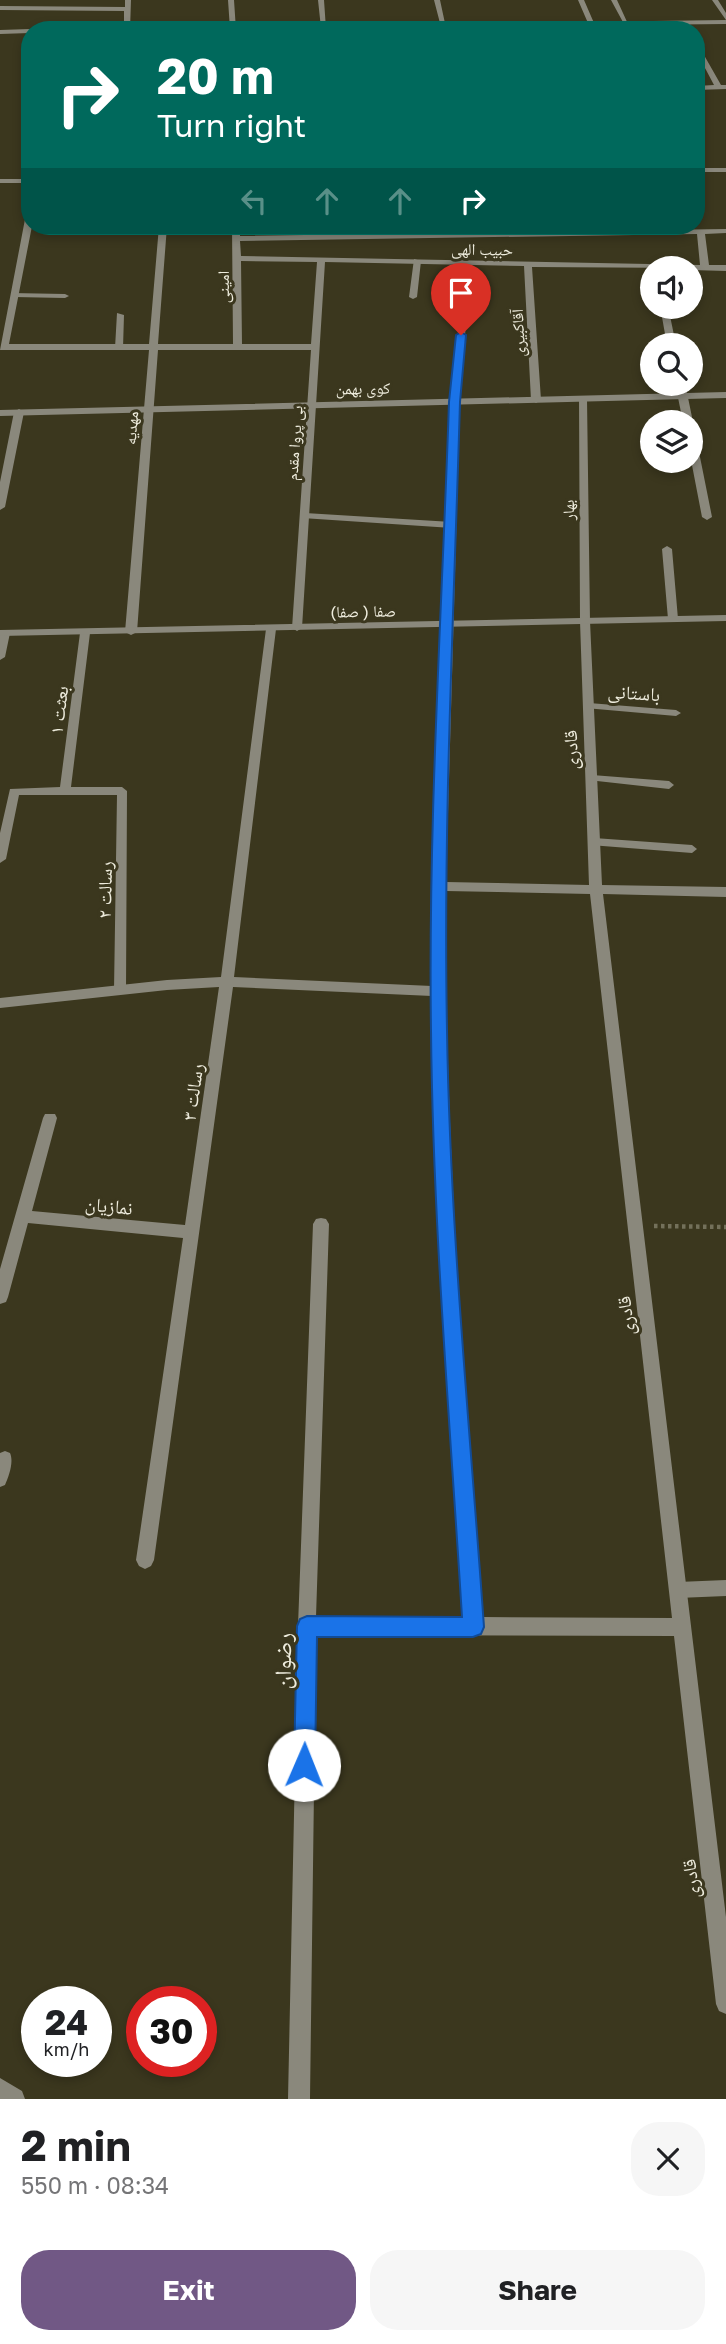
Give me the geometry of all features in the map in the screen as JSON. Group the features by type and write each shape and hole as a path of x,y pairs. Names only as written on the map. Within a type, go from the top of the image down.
{"street":[{"path":"127,21 128,0"},
{"path":"230,0 232,21"},
{"path":"321,0 323,21"},
{"path":"438,0 443,21"},
{"path":"614,0 625,21"},
{"path":"705,23 726,20 715,0"},
{"path":"0,8 63,4 127,9"},
{"path":"0,32 21,31"},
{"path":"705,58 722,87"},
{"path":"705,170 726,171"},
{"path":"705,231 726,231"},
{"path":"26,235 2,347 315,347"},
{"name":"مهدیه","path":"131,632 162,235"},
{"name":"امینی","path":"236,235 237,347"},
{"path":"236,239 455,235"},
{"path":"701,235 705,268"},
{"name":"حبیب الهی","path":"237,258 640,267"},
{"name":"بی پروا مقدم","path":"298,628 321,259"},
{"name":"آقاکبیری","path":"528,264 536,400"},
{"name":"حبیب الهی","path":"705,268 726,268"},
{"name":"کوی بهمن","path":"703,396 726,395"},
{"path":"683,396 686,410"},
{"name":"کوی بهمن","path":"0,413 683,396"},
{"name":"بهار","path":"582,398 586,621"},
{"path":"455,402 439,991 446,1212 473,1627"},
{"path":"0,507 19,412"},
{"path":"698,473 707,517"},
{"name":"صفا ( صفا)","path":"2,633 726,618"},
{"name":"قادری","path":"586,621 596,889 726,2004"},
{"name":"رسالت ۳","path":"145,1560 227,982 271,629"},
{"path":"440,886 726,892"},
{"path":"0,1003 227,982 439,991"},
{"path":"0,1297 50,1118"},
{"name":"نمازیان","path":"22,1216 192,1232"},
{"name":"رضوان","path":"299,2099 307,1626 321,1224"},
{"path":"307,1626 682,1627"},
{"path":"0,2089 14,2099"}],"lane":[{"path":"581,0 590,21"},
{"path":"0,181 21,181"},
{"path":"413,297 417,261"},
{"path":"14,295 65,296"},
{"path":"455,402 463,313"},
{"path":"118,348 120,314"},
{"path":"305,516 452,525"},
{"path":"667,549 673,619"},
{"path":"0,657 2,633"},
{"name":"بعثت ۱","path":"65,791 85,633"},
{"name":"باستانی","path":"589,706 676,712"},
{"path":"592,778 669,785"},
{"path":"0,859 14,791 65,791"},
{"name":"رسالت ۲","path":"65,791 122,791 120,990"},
{"path":"594,842 692,849"},
{"path":"0,1480 5,1458"},
{"path":"678,1590 726,1588"}],"path":[{"path":"636,1226 726,1227"}],"route":[{"path":"304,1765 307,1626 473,1627 446,1212 439,1030 440,886 455,402 461,335"}]}
